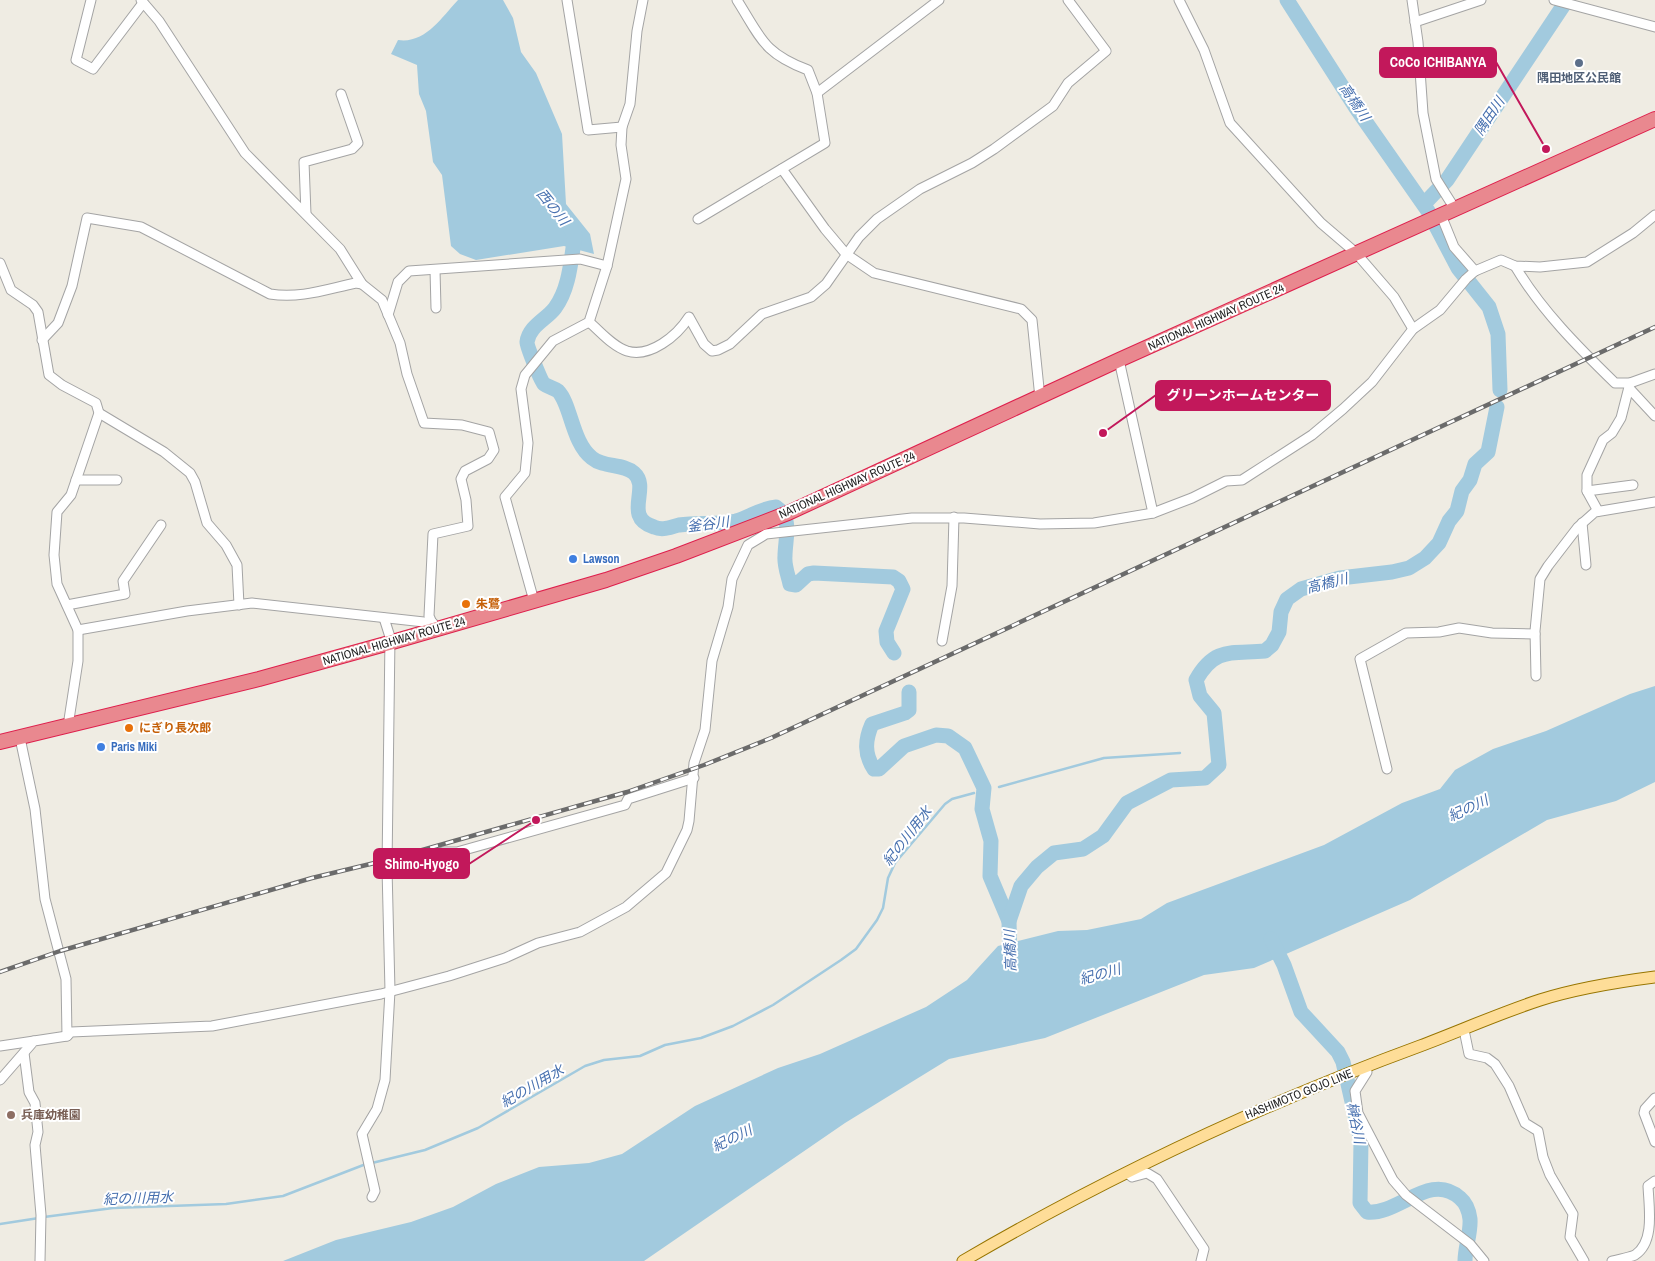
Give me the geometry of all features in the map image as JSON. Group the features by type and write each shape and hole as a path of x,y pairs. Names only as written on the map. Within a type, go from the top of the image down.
{"highway":[{"name":"NATIONAL HIGHWAY ROUTE 24","path":"0,742 259,679 389,643 434,626 534,601 668,559 782,515 1040,398 1119,360 1655,119"}],"main road":[{"name":"HASHIMOTO GOJO LINE","path":"963,1261 1029,1222 1218,1128 1365,1066 1539,1001 1569,992 1655,977"}],"street":[{"path":"91,0 76,60 94,69 142,1 159,21 245,153 340,249 362,284 382,300 400,343 407,374 424,423 462,425 489,432 494,450 488,459 465,471 461,479 466,500 468,526 433,534 429,616 434,626"},
{"path":"567,0 588,130 622,127"},
{"path":"534,601 505,497 525,473 528,443 521,389 525,375 553,341 589,322 607,266 626,179 621,145 622,127 630,104 637,31 643,0"},
{"path":"698,218 825,143 817,93 808,70 784,60 766,46 737,0"},
{"path":"817,93 939,0"},
{"path":"589,322 613,343 627,351 647,350 666,341 689,317 704,344 712,350 718,350 730,344 762,314 811,297 826,284 846,254 877,218 898,202 979,159 1053,106 1068,83 1106,51 1068,0"},
{"path":"1179,0 1204,50 1230,123 1321,223 1356,254 1394,297 1413,329"},
{"path":"1412,0 1423,114 1436,179 1455,209"},
{"path":"1415,22 1481,0"},
{"path":"1555,0 1655,27"},
{"path":"306,214 304,162 352,149 358,143 341,94"},
{"path":"782,169 825,229 846,254 874,273 1021,309 1032,320 1040,398"},
{"path":"1441,215 1454,247 1475,271"},
{"path":"0,1046 67,1036 71,1032 212,1026 390,991 449,976 505,958 538,943 580,932 626,907 666,873 676,854 689,821 694,763 705,730 712,661 728,607 732,578 748,544 766,534 912,518 954,517 1076,525 1153,513 1192,498 1226,481 1242,480 1312,435 1372,382 1413,329 1440,310 1459,285 1475,271 1501,260 1515,266 1540,267 1587,262 1633,233 1655,215"},
{"path":"42,340 58,323 72,286 87,218 141,227 270,294 285,297 304,295 341,286 362,284"},
{"path":"388,315 398,282 409,271 580,259 607,266"},
{"path":"0,263 11,290 33,305 38,312 49,375 96,403 99,413 71,496 57,512 54,555 57,584 78,630 78,661 68,726"},
{"path":"1515,266 1530,292 1588,357 1615,383 1630,386 1655,374"},
{"path":"435,270 436,308"},
{"path":"1119,360 1153,513"},
{"path":"1630,386 1655,416"},
{"path":"1598,512 1586,491 1586,476 1604,440 1612,433 1621,418 1630,386"},
{"path":"99,413 164,452 190,473 208,523 226,545 237,564 239,605"},
{"path":"76,480 117,480"},
{"path":"1586,491 1633,485"},
{"path":"1536,676 1535,634 1540,579 1566,542 1588,516 1598,512 1655,502"},
{"path":"942,641 952,586 954,517"},
{"path":"1582,523 1586,565"},
{"path":"67,605 125,594 124,581 161,525"},
{"path":"78,630 187,611 252,603 384,618 434,626"},
{"path":"372,1197 375,1191 367,1164 362,1134 377,1109 385,1080 390,991 387,868 390,637 384,618"},
{"path":"1387,769 1360,659 1406,633 1439,632 1459,628 1492,633 1535,634"},
{"path":"20,738 35,809 45,900 66,979 67,1036"},
{"path":"387,868 443,852 457,852 625,805 628,799 694,778"},
{"path":"1464,1030 1469,1054 1486,1058 1495,1064 1509,1086 1525,1123 1538,1130 1543,1156 1550,1175 1574,1214 1570,1237 1584,1261"},
{"path":"0,1080 34,1041"},
{"path":"24,1053 29,1092 35,1103 38,1132 36,1145 41,1218 40,1261"},
{"path":"1365,1066 1367,1072 1354,1091 1358,1113 1393,1180 1406,1195 1470,1244 1484,1261"},
{"path":"1655,1098 1645,1109 1644,1113 1655,1142"},
{"path":"1127,1173 1132,1177 1147,1173 1157,1179 1204,1248 1201,1261"},
{"path":"1612,1261 1633,1256 1647,1243 1650,1227 1648,1186 1655,1181"}],"water":[{"name":"西の川","path":"458,0 503,0 513,18 521,52 536,73 562,134 566,204 590,234 594,254 564,246 476,260 460,254 451,246 442,175 433,162 426,111 419,94 417,65 391,54 398,40 408,40 424,34 439,22"},
{"name":"紀の川","path":"1655,686 1655,782 1616,801 1547,820 1410,900 1254,968 1204,975 1045,1038 949,1059 845,1123 644,1261 283,1261 336,1240 411,1222 453,1207 496,1184 539,1167 589,1163 622,1154 695,1106 778,1068 820,1054 926,1007 967,980 998,946 1058,931 1087,930 1141,919 1167,903 1324,845 1402,803 1440,789 1455,770 1493,749 1546,731 1630,694"}],"waterway":[{"name":"高橋川","path":"1287,0 1356,108 1428,211 1458,268 1489,307 1498,334 1500,390"},
{"name":"隅田川","path":"1424,204 1447,180 1567,0"},
{"name":"釜谷川","path":"571,230 575,235 564,291 552,312 531,331 527,342 542,382 558,391 562,397 576,434 585,451 597,461 624,468 634,473 640,486 638,509 640,516 645,522 660,529 686,524 736,521 776,507 785,517 787,529 785,559 790,584 796,585 808,574 814,573 893,577 899,581 903,589 886,631 887,642 894,653"},
{"name":"高橋川","path":"1010,962 1009,921 1021,886 1037,867 1054,853 1083,849 1103,836 1127,803 1171,780 1205,778 1219,765 1214,713 1200,696 1196,680 1203,669 1210,662 1226,654 1265,651 1272,645 1279,632 1281,612 1287,599 1301,589 1340,578 1392,572 1409,568 1425,558 1439,543 1449,521 1457,511 1462,491 1470,480 1475,464 1488,452 1497,407"},
{"name":"釜谷川","path":"909,692 909,710 872,724 868,736 868,758 874,769 879,769 904,746 936,735 948,736 965,748 984,788 982,809 991,841 990,876 1009,921"},
{"name":"紀の川用水","path":"999,787 1104,758 1180,753"},
{"name":"紀の川用水","path":"372,1163 425,1150 478,1128 585,1066 604,1060 640,1056 665,1045 701,1038 733,1026 773,1005 856,949 877,920 883,908 888,878 895,863 945,804 952,799 974,793"},
{"name":"榊谷川","path":"1271,939 1284,965 1301,1012 1338,1052 1343,1062 1361,1141 1360,1203 1367,1212 1379,1211 1426,1191 1437,1189 1449,1191 1462,1200 1469,1213 1470,1224 1465,1261"},
{"name":"紀の川用水","path":"44,1217 113,1208 226,1204 283,1196 366,1164"},
{"name":"紀の川用水","path":"0,1224 39,1218"}],"railway":[{"path":"0,972 60,951 312,878 387,860 627,792 704,765 771,738 1655,327"}],"place":[{"name":"隅田地区公民館","path":"1579,63"},
{"name":"CoCo ICHIBANYA","path":"1546,149"},
{"name":"グリーンホームセンター","path":"1103,433"},
{"name":"Lawson","path":"573,559"},
{"name":"朱鷺","path":"466,604"},
{"name":"にぎり長次郎","path":"129,728"},
{"name":"Paris Miki","path":"101,747"},
{"name":"Shimo-Hyogo","path":"536,820"},
{"name":"兵庫幼稚園","path":"11,1115"}]}
